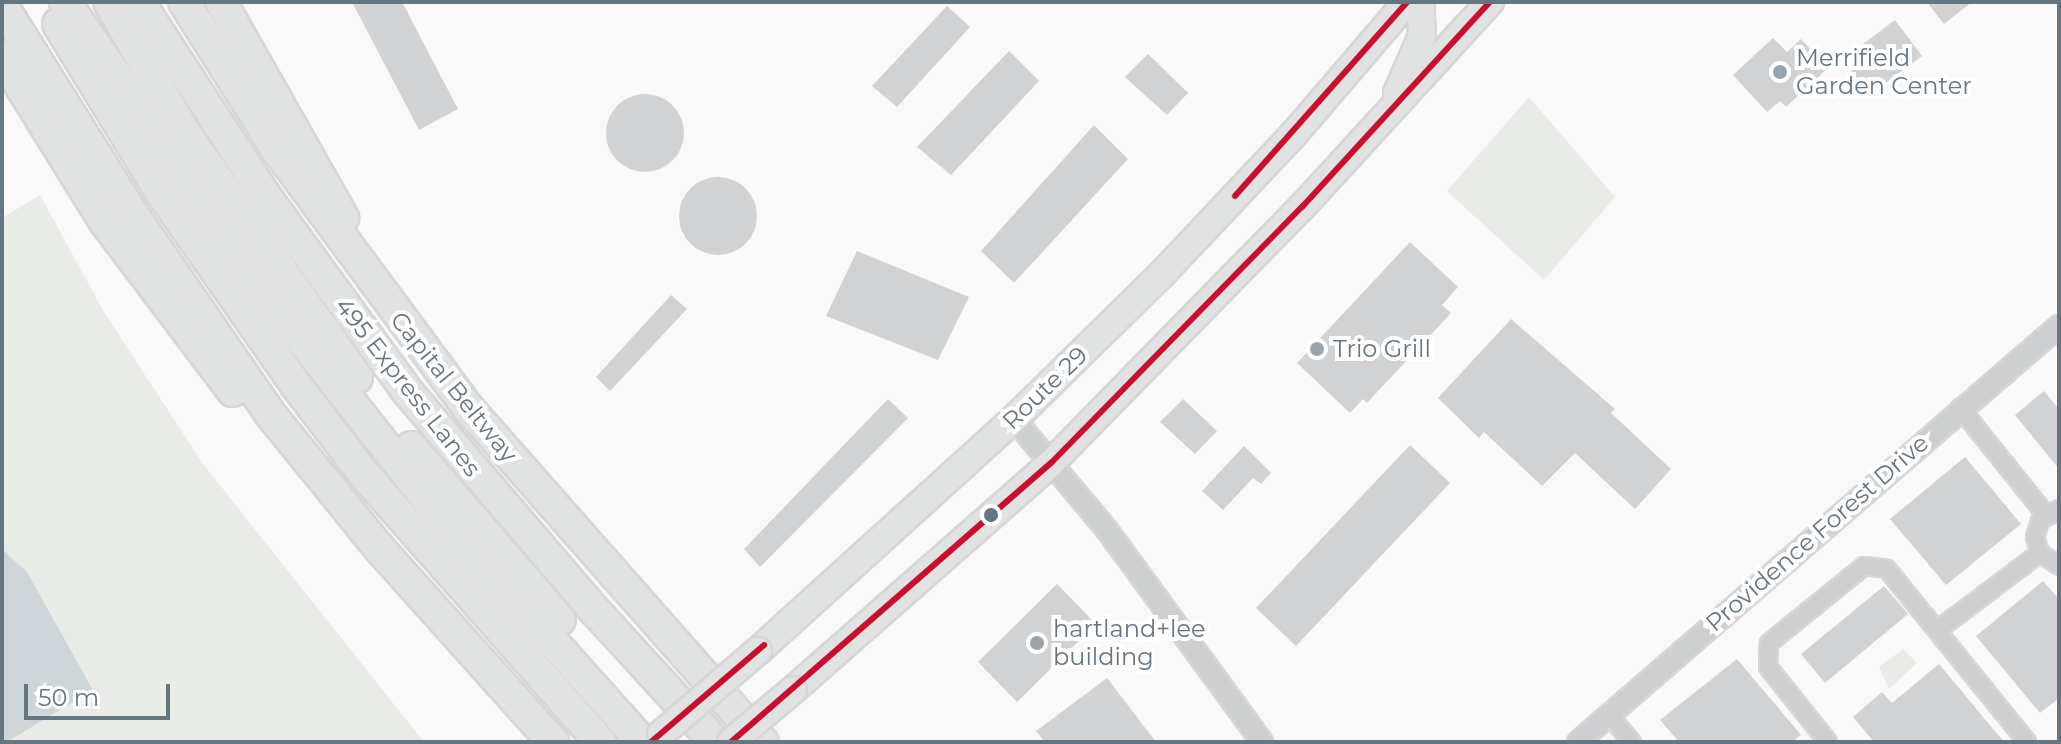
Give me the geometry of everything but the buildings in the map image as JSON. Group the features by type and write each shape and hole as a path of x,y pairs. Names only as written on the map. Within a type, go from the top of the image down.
{"highway":[{"path":"45,2 160,191 296,385 363,473 600,742"},
{"path":"65,2 297,334 441,517 655,740"},
{"path":"109,2 185,133 337,352 604,685"},
{"name":"495 Express Lanes","path":"139,2 264,194 407,391 596,612 715,742"},
{"name":"Capital Beltway","path":"184,2 278,151 385,302 557,514 763,742"},
{"path":"221,2 325,180 385,302"},
{"path":"2,5 196,309 271,415 379,548"},
{"path":"2,56 105,222 197,349 287,454 379,548 553,742"}],"main road":[{"name":"Route 29","path":"655,740 1014,419 1162,274 1294,134 1407,2"},
{"path":"1390,112 1422,36 1420,2"},
{"path":"731,742 1051,463 1390,112 1490,2"}],"street":[{"name":"Providence Forest Drive","path":"1578,742 1960,408 2059,326"},
{"path":"1960,408 2053,512 2037,529 2040,553 2059,566"},
{"path":"1014,419 1107,530 1262,742"},
{"path":"1939,629 2040,553"},
{"path":"1828,742 1768,667 1769,643 1864,566 1887,569 1939,629 2027,742"},
{"path":"1609,715 1632,742"}],"shaded area":[{"path":"1529,97 1615,197 1544,280 1447,191"},
{"path":"40,195 104,312 203,464 424,742 7,742 93,690 27,572 2,549 2,218"},
{"path":"2,549 27,572 93,690 7,742 2,742"},
{"path":"1903,649 1917,663 1889,689 1879,667"}],"transit line":[{"path":"1235,196 1407,2"},
{"path":"731,742 1051,463 1302,207 1490,2"},
{"path":"651,742 764,645"}],"place":[{"name":"Merrifield Garden Center","path":"1780,72"},
{"name":"Trio Grill","path":"1317,349"},
{"name":"hartland+lee building","path":"1037,643"}]}
